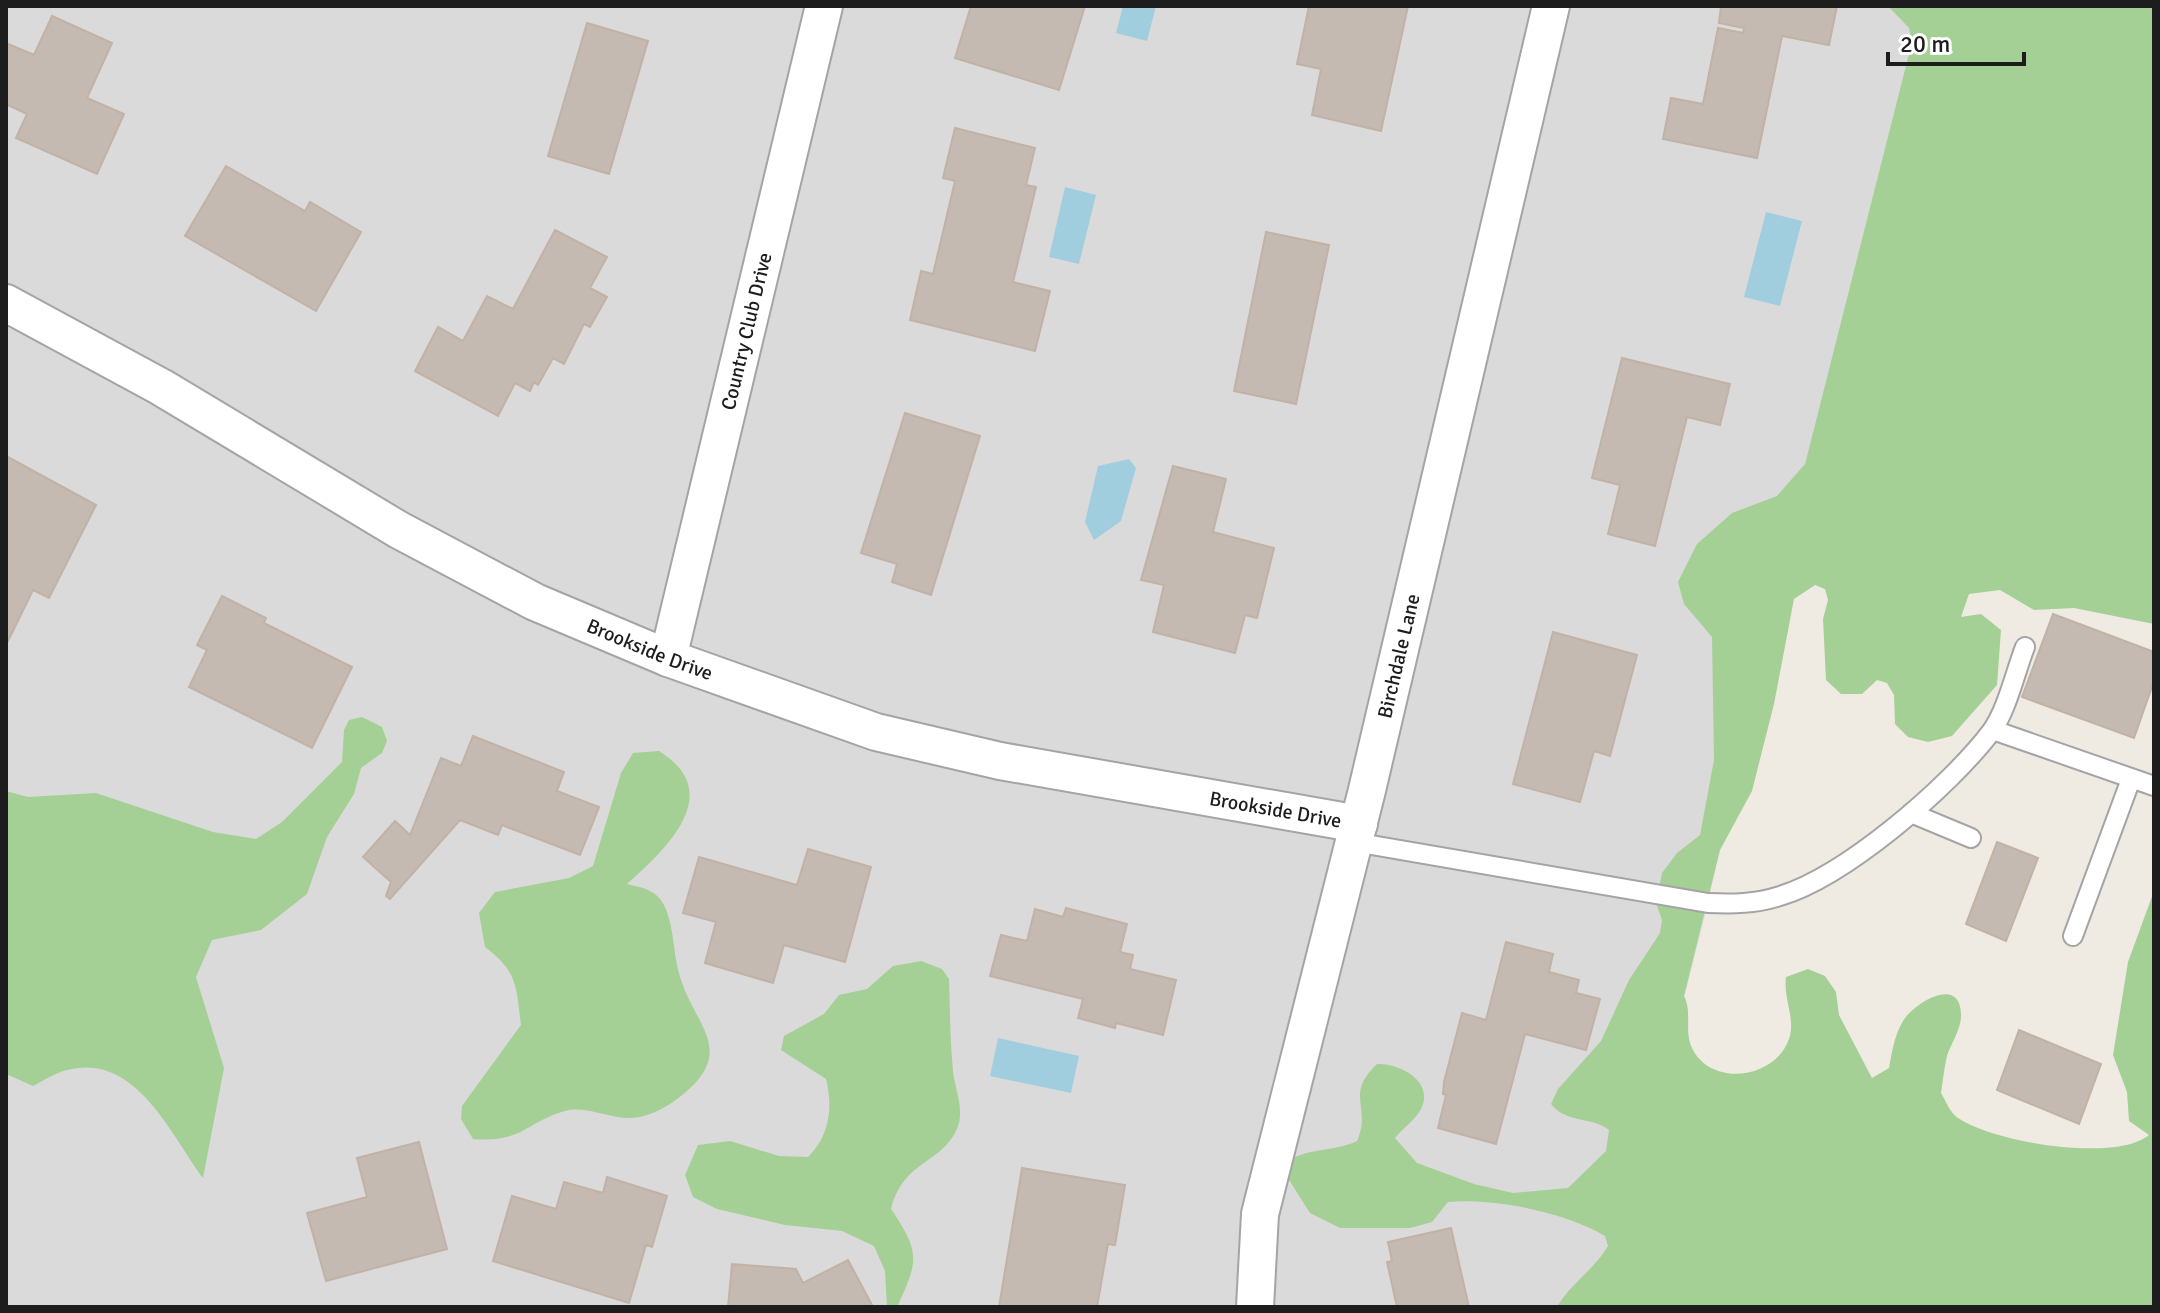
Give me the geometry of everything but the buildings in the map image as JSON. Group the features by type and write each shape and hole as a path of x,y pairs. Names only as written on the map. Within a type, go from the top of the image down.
{"street":[{"name":"Country Club Drive","path":"668,658 824,6"},
{"name":"Birchdale Lane","path":"1255,1307 1260,1214 1356,833 1551,6"},
{"name":"Brookside Drive","path":"6,303 148,379 413,537 535,602 668,658 876,732 1000,761 1356,833"}],"lane":[{"path":"1356,833 1708,903 1745,905 1783,895 1818,879 1911,813 1993,730 2025,647"},
{"path":"1993,730 2154,786"},
{"path":"2073,936 2131,779"},
{"path":"1911,813 1971,838"}],"shaded area":[{"path":"6,6 1922,6 1805,464 1708,903 1606,1307 6,1307"}],"green space":[{"path":"1888,6 2154,6 2154,624 2074,608 2034,610 2000,590 1969,594 1961,617 1981,614 2001,630 1997,685 1952,736 1928,742 1908,737 1895,724 1894,695 1887,683 1877,680 1862,694 1841,694 1826,680 1823,619 1828,600 1825,589 1815,585 1794,599 1774,704 1752,791 1720,850 1684,996 1690,1043 1702,1062 1714,1070 1743,1073 1771,1063 1782,1052 1791,1031 1786,977 1808,969 1825,976 1836,992 1839,1015 1872,1078 1889,1068 1897,1032 1909,1014 1926,1001 1945,994 1959,1002 1961,1014 1947,1056 1941,1093 1955,1116 1998,1135 2054,1146 2110,1148 2132,1143 2149,1135 2129,1121 2127,1092 2113,1055 2128,962 2154,891 2154,1307 1557,1307 1602,1255 1608,1246 1605,1236 1570,1220 1529,1208 1467,1201 1448,1202 1432,1222 1410,1228 1340,1228 1310,1213 1284,1172 1287,1161 1296,1157 1357,1141 1362,1119 1362,1084 1377,1064 1404,1070 1419,1082 1423,1090 1421,1109 1395,1138 1417,1163 1474,1184 1513,1193 1568,1188 1606,1151 1609,1130 1564,1115 1551,1104 1558,1089 1601,1041 1629,980 1660,933 1662,920 1656,903 1662,873 1677,853 1700,835 1714,760 1712,637 1684,604 1678,582 1697,544 1732,513 1777,496 1805,464 1912,42 1909,28"},
{"path":"362,717 382,727 387,741 382,753 361,768 354,794 327,837 307,894 261,930 212,940 196,977 224,1068 203,1178 148,1100 131,1084 112,1073 91,1068 67,1070 33,1086 6,1074 6,791 28,797 96,793 213,832 256,839 282,822 342,762 344,730 349,720"},
{"path":"659,751 679,767 688,785 689,802 672,838 627,884 650,891 664,905 684,988 710,1049 708,1064 699,1079 681,1096 645,1116 623,1118 572,1110 552,1116 514,1135 473,1139 461,1119 462,1106 521,1025 514,981 504,964 485,947 479,913 495,892 569,878 593,866 621,773 633,753"},
{"path":"921,961 942,969 949,979 952,1059 960,1116 949,1142 913,1172 897,1193 891,1209 907,1236 913,1256 909,1278 897,1307 887,1307 885,1271 874,1246 842,1231 785,1225 717,1209 693,1197 685,1175 698,1145 730,1141 779,1156 808,1157 821,1140 828,1121 826,1079 781,1050 784,1036 824,1014 839,995 867,989 893,966"}],"water":[{"path":"1123,6 1156,6 1147,41 1116,33"},
{"path":"1065,187 1096,195 1079,264 1049,257"},
{"path":"1766,212 1802,221 1780,306 1744,297"},
{"path":"1129,459 1136,468 1121,521 1094,540 1085,522 1098,466"},
{"path":"998,1038 1079,1056 1071,1093 990,1076"}]}
